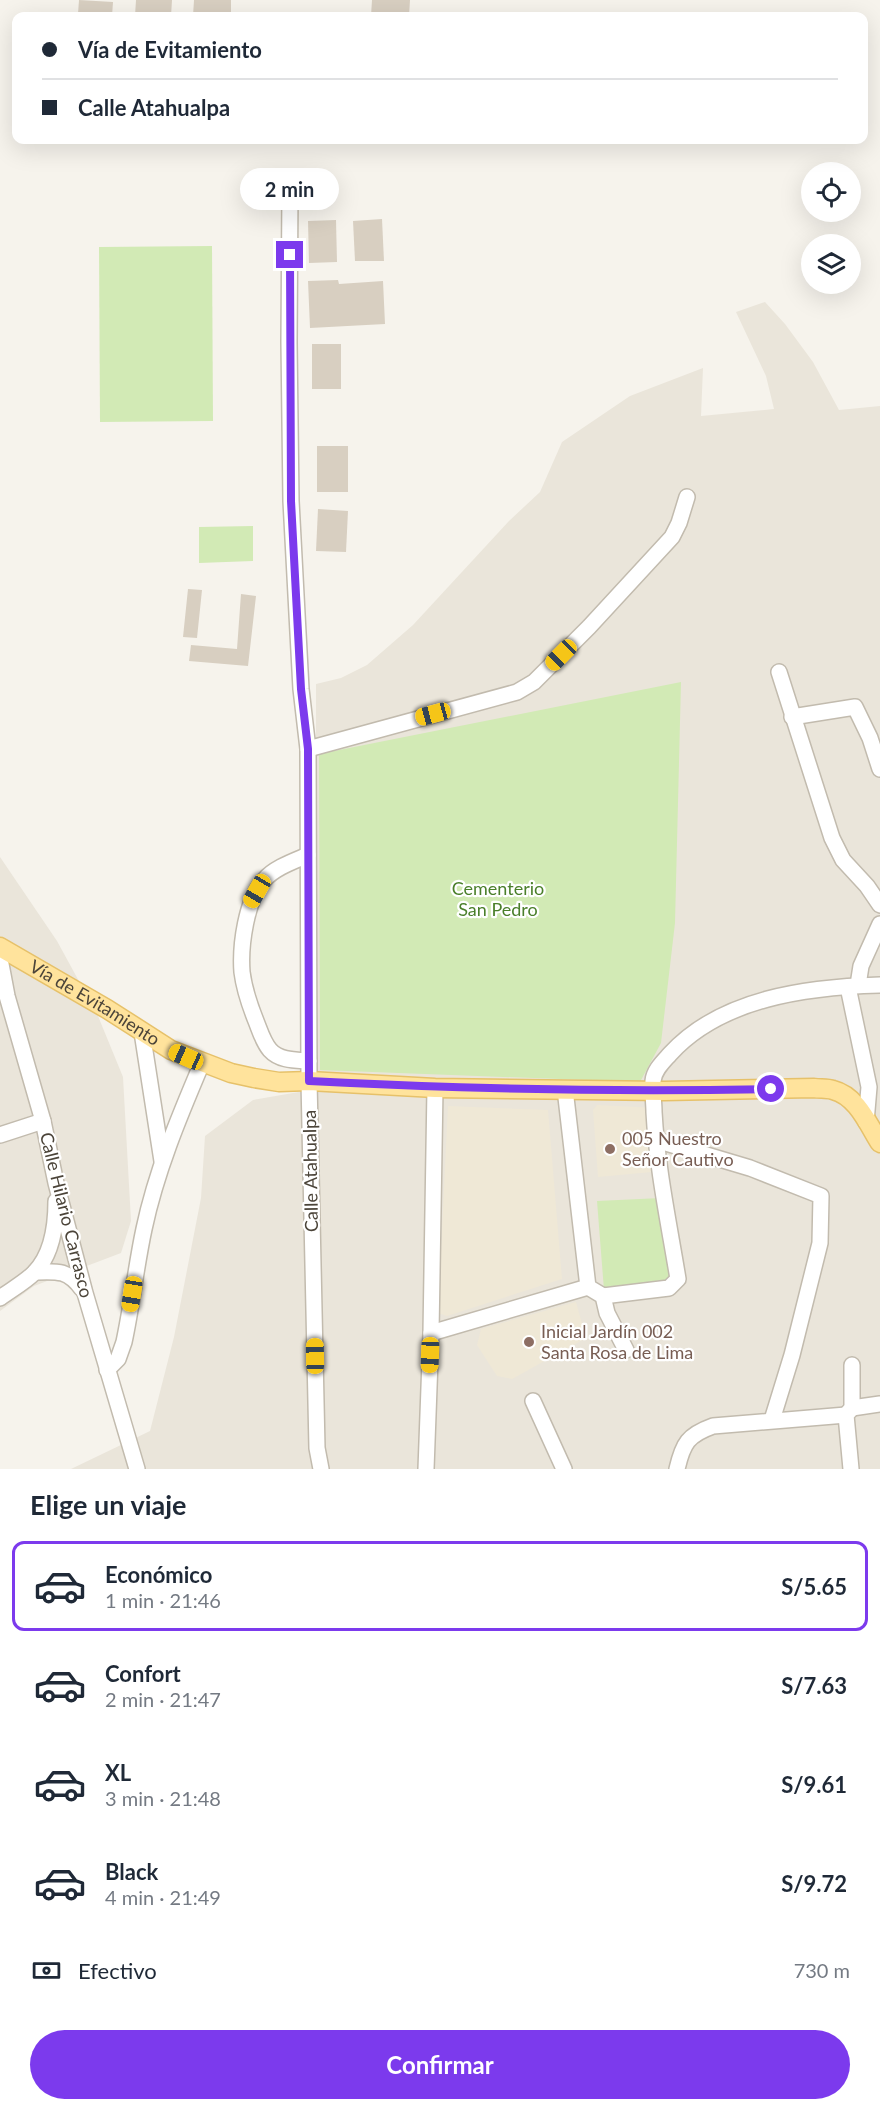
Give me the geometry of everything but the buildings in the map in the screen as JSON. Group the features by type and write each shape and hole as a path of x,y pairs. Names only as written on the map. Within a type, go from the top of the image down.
{"main road":[{"name":"Vía de Evitamiento","path":"0,947 171,1050 231,1073 279,1082 309,1081 435,1088 653,1091 814,1088 833,1090 846,1095 855,1104 880,1143"}],"street":[{"name":"Calle Atahualpa","path":"290,189 291,501 301,689 308,749 309,1081 317,1448 321,1469"},
{"path":"308,749 517,692 534,682 589,627 672,537 687,497"},
{"path":"779,672 836,846 843,860 867,886 880,905"},
{"path":"792,717 855,707 875,737 880,769"},
{"path":"308,855 285,865 264,879 250,902 243,941 242,973 251,1007 270,1050 282,1058 309,1061"},
{"path":"866,1122 869,1087 853,986 880,924"},
{"name":"Calle Hilario Carrasco","path":"0,959 4,996 43,1121 56,1183 85,1293 137,1469"},
{"path":"431,1332 588,1287 603,1296 669,1288 678,1279 656,1140 653,1079 659,1067 692,1033 732,1011 772,999 853,986 880,985"},
{"path":"142,1032 163,1164"},
{"path":"107,1370 118,1359 124,1342 144,1228 172,1134 202,1063"},
{"path":"426,1469 435,1088"},
{"path":"565,1089 588,1287"},
{"path":"0,1135 43,1121"},
{"path":"656,1140 750,1168 821,1196 820,1243 792,1355 772,1420"},
{"path":"0,1298 35,1272 46,1253 56,1217 56,1183"},
{"path":"35,1272 55,1271 74,1277 85,1293"},
{"path":"603,1296 607,1313 626,1350"},
{"path":"851,1469 849,1412 852,1365"},
{"path":"533,1401 564,1469"},
{"path":"677,1469 687,1439 697,1431 713,1426 849,1412 880,1404"}],"shaded area":[{"path":"765,302 785,324 813,362 839,410 880,406 880,1469 71,1469 150,1431 174,1337 201,1198 205,1136 253,1100 316,1089 316,684 341,678 367,665 413,625 509,521 540,492 562,442 630,396 703,368 701,416 774,409 766,376 736,312"},
{"path":"0,857 57,941 98,1016 123,1077 131,1221 121,1253 34,1286 0,1311"},
{"path":"597,1105 656,1108 662,1171 598,1177 593,1110"},
{"path":"448,1106 548,1110 562,1279 447,1316 438,1313"},
{"name":"Inicial Jardín 002 Santa Rosa de Lima","path":"576,1302 586,1338 512,1379 497,1376 477,1345 481,1329"}],"green space":[{"path":"212,246 213,421 100,422 99,247"},
{"path":"253,526 253,561 199,563 199,527"},
{"name":"Cementerio San Pedro","path":"681,682 675,923 661,1043 640,1082 320,1070 319,754"},
{"path":"661,1198 673,1272 667,1283 604,1290 597,1201"}],"place":[{"name":"005 Nuestro Señor Cautivo","path":"610,1149"},
{"name":"Inicial Jardín 002 Santa Rosa de Lima","path":"529,1342"}],"route":[{"path":"290,255 291,501 301,689 308,749 309,1081 435,1088 664,1091 771,1089"}]}
